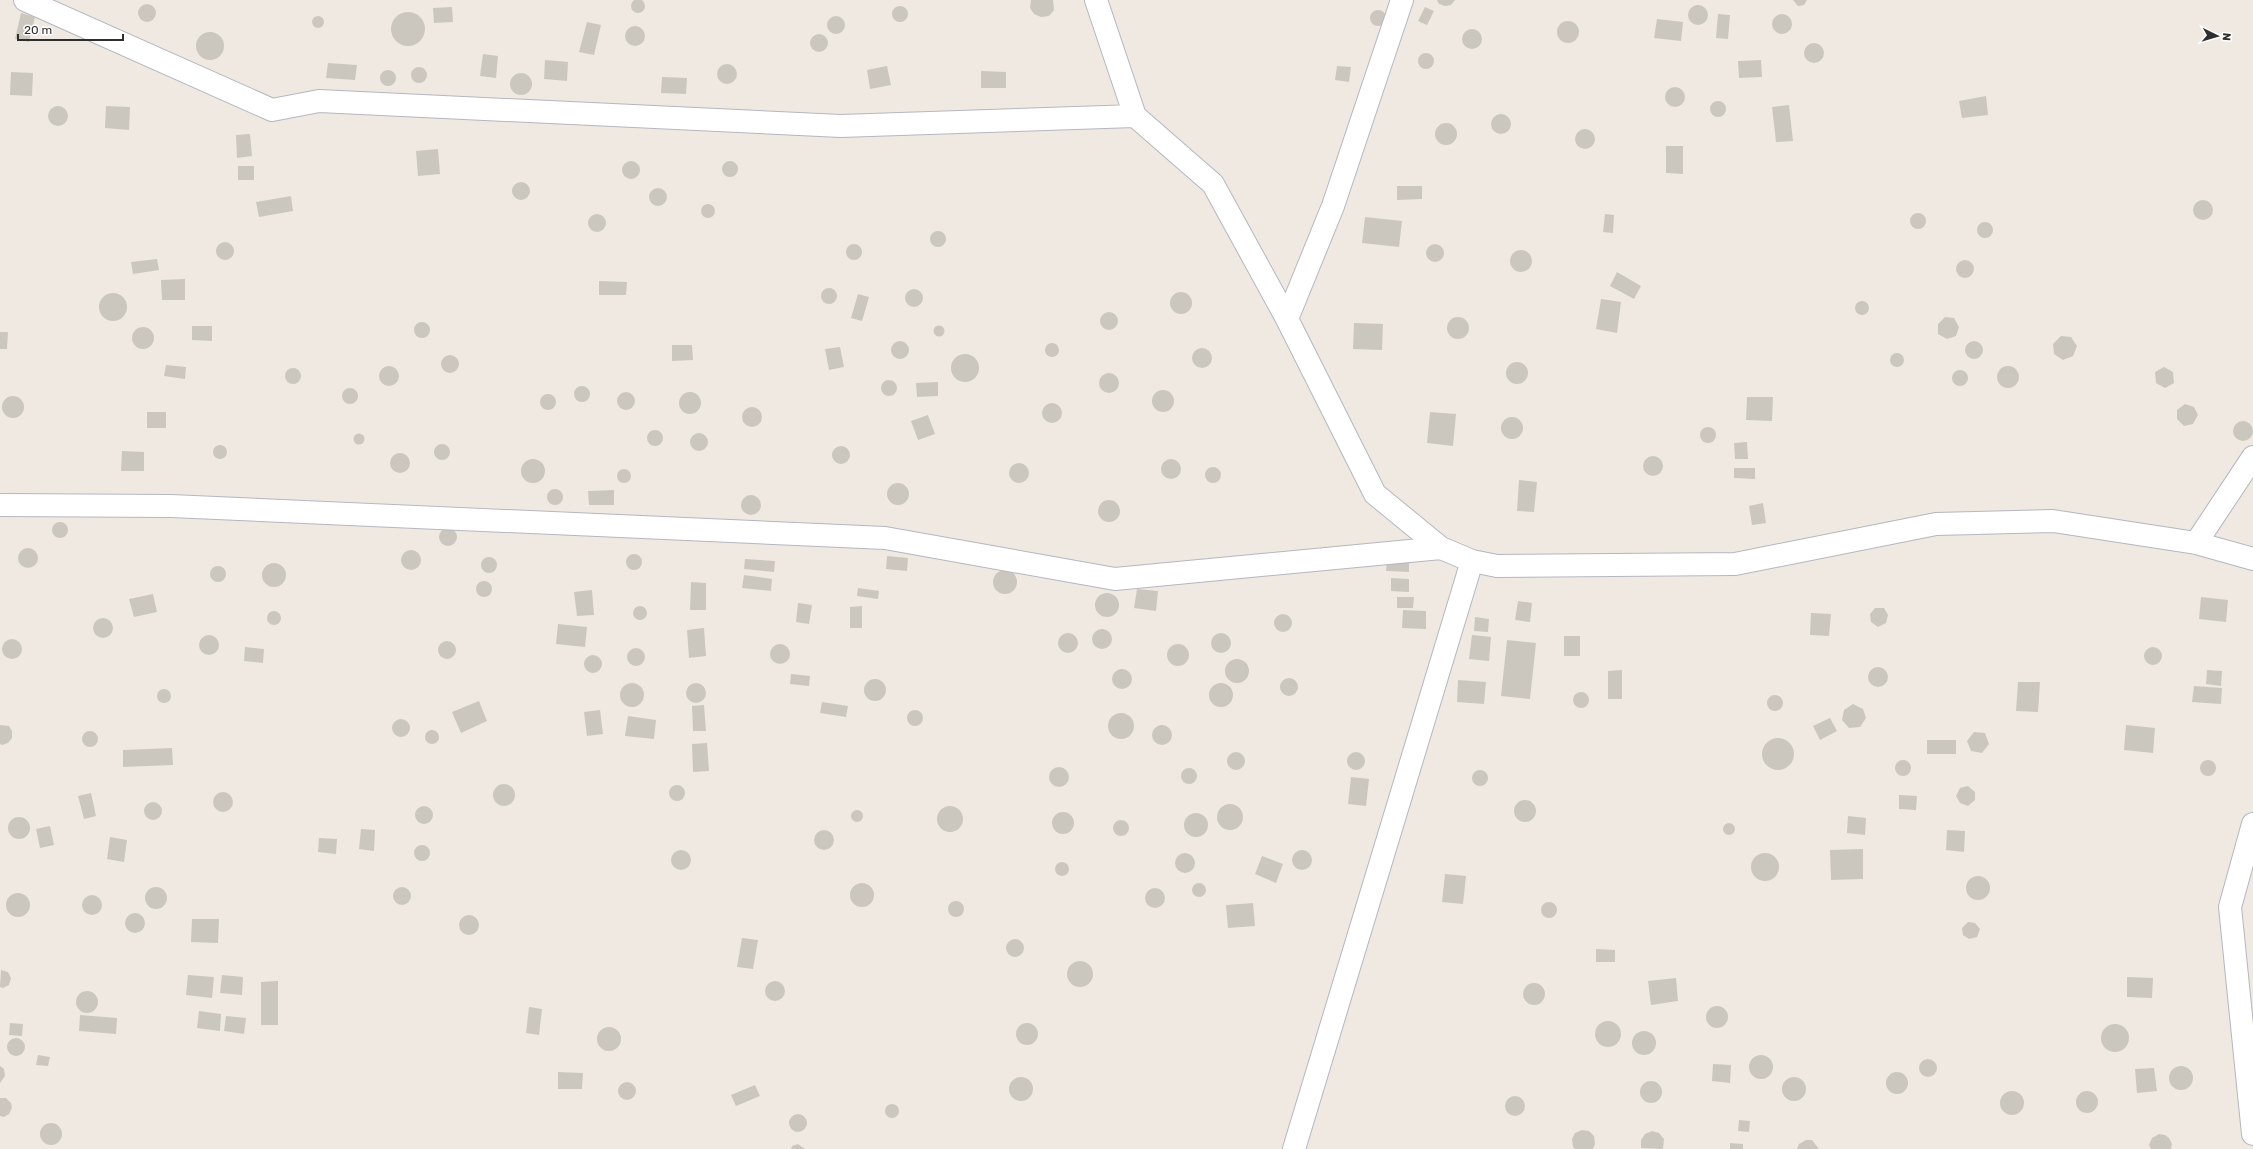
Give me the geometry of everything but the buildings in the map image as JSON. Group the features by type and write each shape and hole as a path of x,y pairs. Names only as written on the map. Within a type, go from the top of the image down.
{"street":[{"path":"25,0 272,110 319,101 841,126 1135,116"},
{"path":"1096,0 1135,116 1213,184 1286,319 1375,494 1441,548 1472,561 1497,566 1554,567 1735,564 1944,524 2053,521 2196,543 2253,559"},
{"path":"1286,319 1333,206 1402,0"},
{"path":"2196,543 2253,457"},
{"path":"0,505 179,506 884,538 1115,579 1441,548"},
{"path":"1294,1149 1472,561"},
{"path":"2253,824 2230,907 2253,1134"}]}
